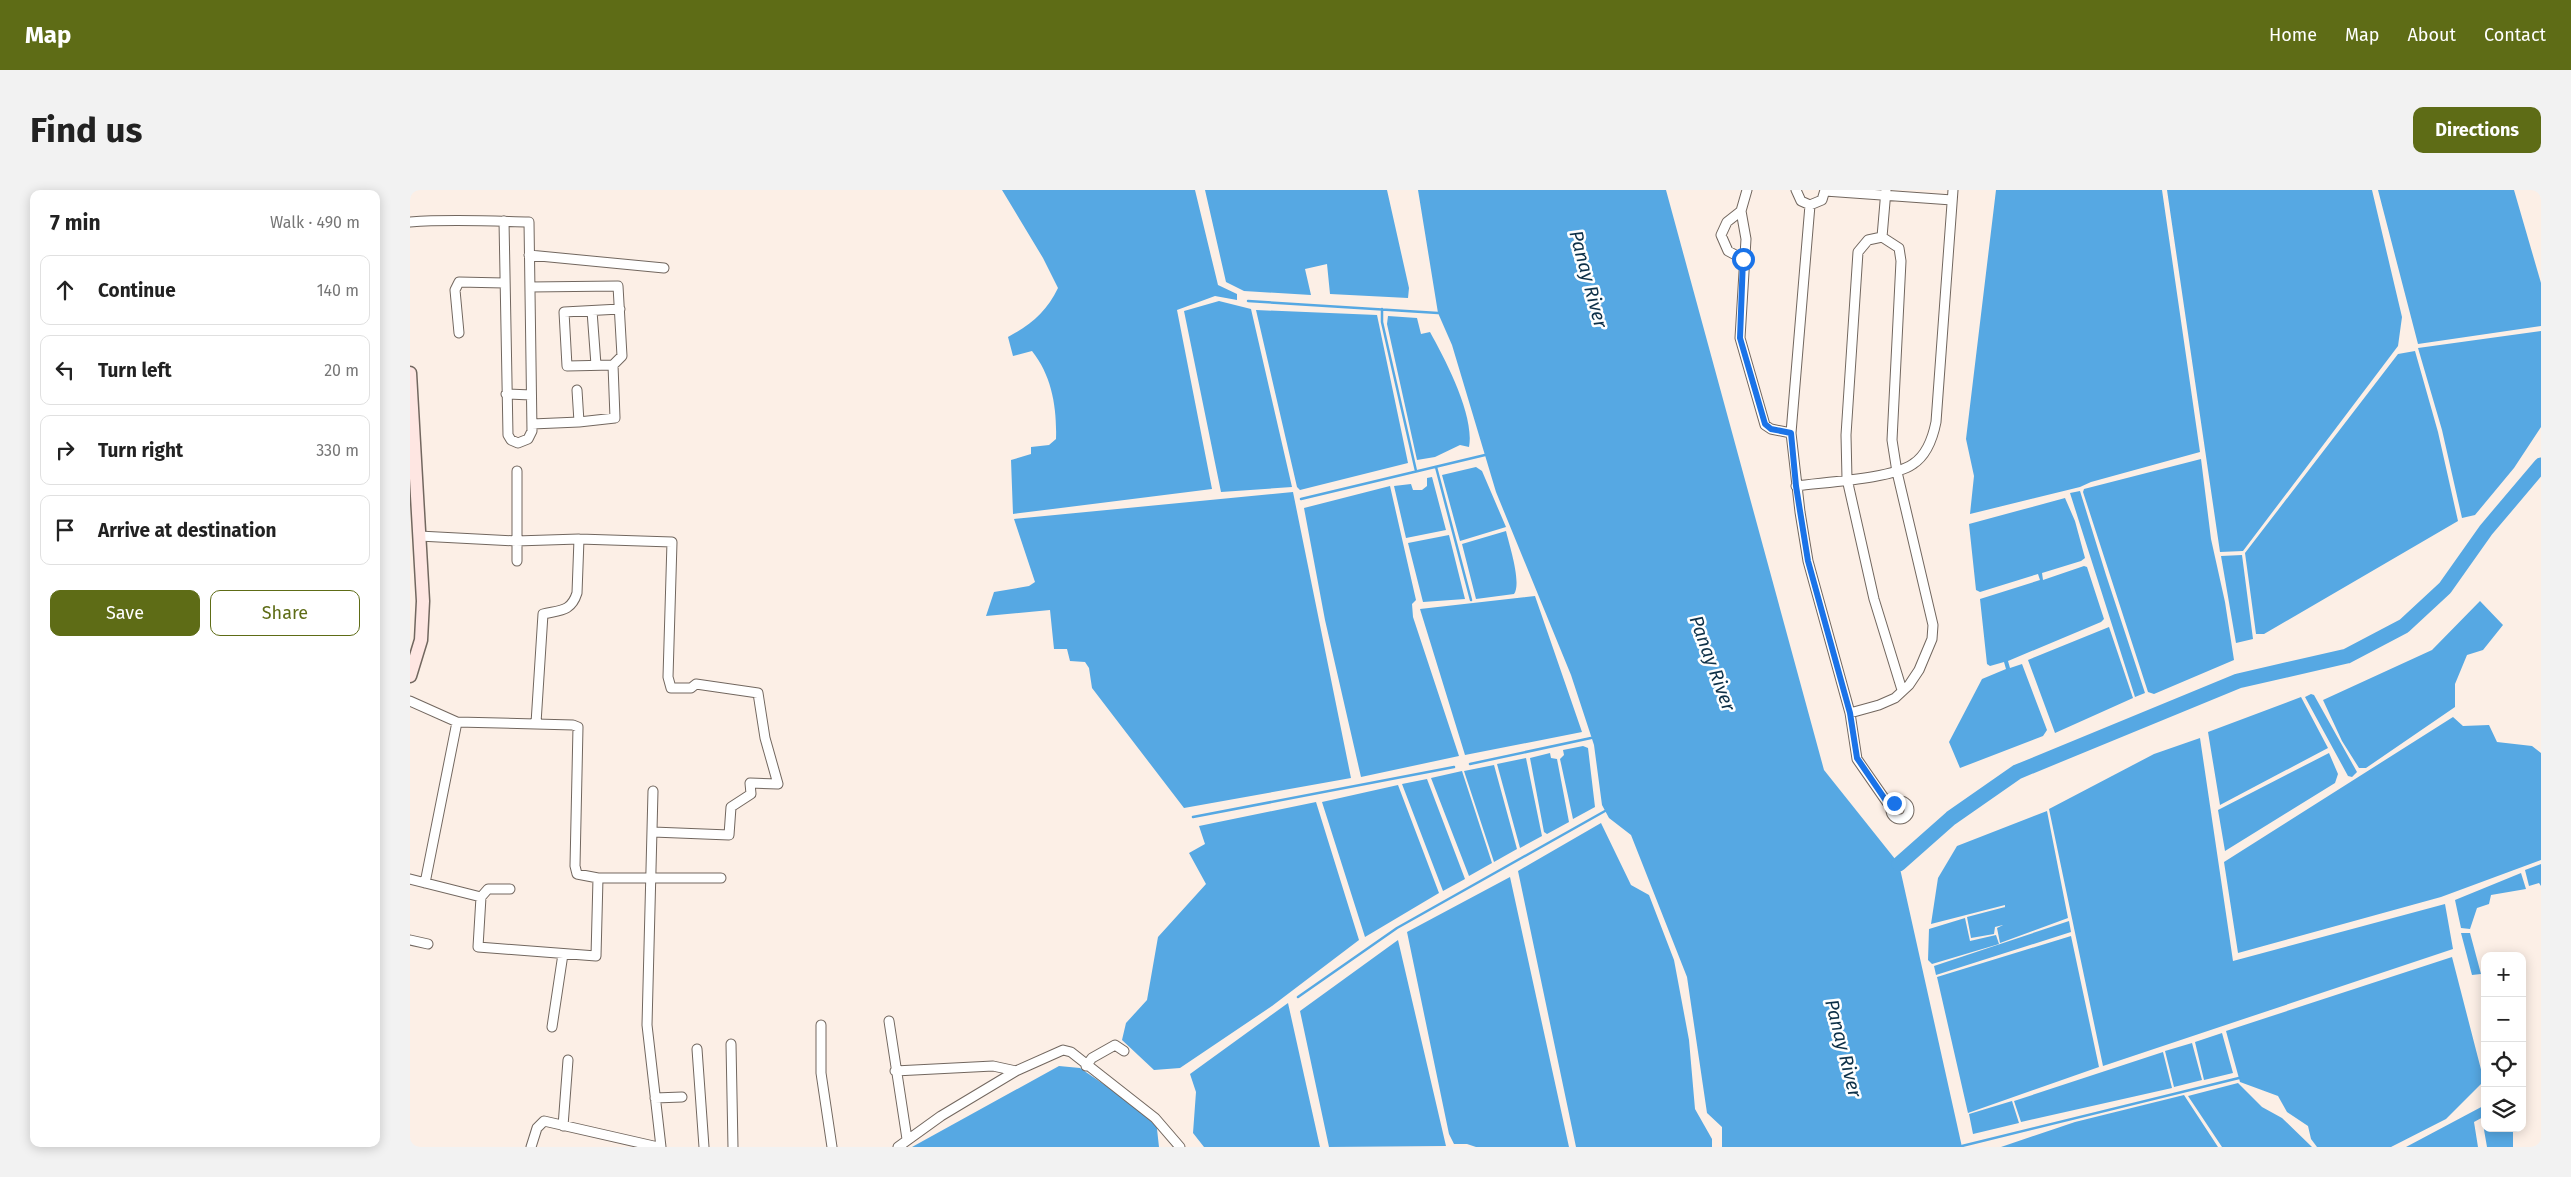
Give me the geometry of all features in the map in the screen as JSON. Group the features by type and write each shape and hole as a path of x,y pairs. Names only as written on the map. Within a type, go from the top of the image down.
{"main road":[{"path":"410,373 423,601 421,640 410,676"}],"street":[{"path":"1747,190 1741,211 1746,239 1743,259 1740,325 1746,360 1765,424 1771,429 1791,433"},
{"path":"1796,190 1801,201 1810,205 1822,200 1825,191 1886,193 1952,200"},
{"path":"1796,486 1897,472 1912,465 1922,456 1933,434 1936,422 1953,190"},
{"path":"1882,237 1886,193"},
{"path":"1810,205 1791,433 1796,486 1808,561 1850,713 1857,758 1891,808"},
{"path":"1741,211 1727,222 1721,235 1728,252 1743,259"},
{"path":"410,222 504,221 529,222 532,431 528,439 518,443 511,440 508,435 504,221"},
{"path":"1850,713 1880,705 1895,698 1909,685 1927,653 1933,625 1897,472 1891,419 1901,261 1899,248 1882,237 1868,240 1858,252 1846,435 1847,479 1874,599 1902,690"},
{"path":"529,255 664,268"},
{"path":"460,333 455,290 459,282 504,283"},
{"path":"530,287 618,286 622,356 613,366 615,418 532,424"},
{"path":"613,366 567,366 564,312 620,309"},
{"path":"592,311 596,366"},
{"path":"577,390 579,422"},
{"path":"506,394 531,395"},
{"path":"517,471 517,562"},
{"path":"420,536 516,541 578,539 672,542 668,677 671,688 691,688 696,684 758,693 765,738 778,784 750,784 750,794 731,807 729,835 653,832"},
{"path":"536,723 543,614 564,611 574,601 577,593 578,539"},
{"path":"410,701 456,722 536,723 573,725 578,728 575,866 577,874 598,878 721,878"},
{"path":"425,883 456,722"},
{"path":"531,1147 537,1128 544,1121 660,1147 647,1025 653,791"},
{"path":"510,889 488,889 481,897 478,947 596,956 598,878"},
{"path":"410,879 481,897"},
{"path":"410,940 428,944"},
{"path":"552,1027 562,954"},
{"path":"888,1021 907,1138"},
{"path":"821,1025 821,1073 832,1147"},
{"path":"731,1044 734,1147"},
{"path":"1086,1066 1092,1058 1114,1045 1124,1051"},
{"path":"697,1049 704,1147"},
{"path":"898,1147 907,1138 1016,1071 1063,1050 1070,1052 1155,1118 1180,1147"},
{"path":"563,1126 568,1060"},
{"path":"895,1071 993,1066 1016,1071"},
{"path":"655,1098 682,1097"}],"water":[{"path":"1002,190 1195,190 1218,285 1237,294 1237,300 1215,296 1177,310 1212,489 1013,514 1011,460 1031,454 1031,447 1049,445 1056,439 1056,427 1052,393 1039,361 1032,351 1013,356 1008,337 1038,317 1049,304 1058,288 1043,258"},
{"path":"1205,190 1387,190 1409,288 1408,298 1330,294 1327,264 1305,269 1311,295 1244,291 1226,282"},
{"name":"Panay River","path":"1418,190 1666,190 1824,770 1899,864 1962,1147 1722,1147 1722,1127 1707,1113 1687,977 1631,835 1609,818 1602,805 1594,745 1571,675 1496,492 1452,345 1438,313"},
{"path":"1996,190 2162,190 2200,452 2091,482 2080,487 1970,514 1974,476 1966,439"},
{"path":"2167,190 2372,190 2402,317 2398,346 2243,551 2220,552"},
{"path":"2378,190 2514,190 2541,283 2541,326 2418,344"},
{"path":"1219,301 1251,309 1292,487 1221,492 1184,311"},
{"path":"1256,310 1377,315 1408,463 1300,490 1297,487"},
{"path":"1388,316 1417,318 1421,334 1430,332 1451,372 1463,404 1470,434 1469,447 1460,445 1435,457 1417,460 1387,324"},
{"path":"2541,331 2541,427 2514,468 2475,515 2462,518 2442,430 2418,348"},
{"path":"2415,351 2438,432 2458,521 2264,634 2256,634 2245,553 2398,354"},
{"path":"2201,459 2211,539 2225,602 2234,660 2154,694 2148,692 2083,492 2084,489"},
{"path":"1476,467 1482,471 1506,527 1460,541 1442,475"},
{"path":"1432,477 1446,530 1406,538 1394,486 1411,484 1413,490 1422,490 1427,486 1427,478"},
{"path":"1390,486 1416,600 1412,604 1413,617 1459,756 1361,777 1325,620 1304,508"},
{"path":"2080,491 2145,693 2135,697 2070,493"},
{"path":"1293,492 1351,778 1184,808 1092,688 1089,668 1085,662 1070,661 1067,649 1054,649 1050,610 986,616 994,592 1029,586 1035,582 1014,519"},
{"path":"2065,498 2075,521 2085,558 2081,561 2042,573 2043,580 2084,566 2087,567 2104,619 2101,622 2008,661 2010,668 2022,664 2047,730 2043,736 1960,768 1949,742 1982,679 2006,669 2004,662 1990,666 1987,664 1980,599 2040,580 2038,574 1980,592 1976,590 1969,524"},
{"path":"1506,531 1516,573 1517,581 1514,594 1476,599 1462,544"},
{"path":"1449,535 1465,599 1423,602 1408,543"},
{"path":"2242,555 2253,639 2236,643 2221,556"},
{"path":"1535,596 1582,732 1465,755 1420,609"},
{"path":"2480,601 2503,625 2483,650 2467,655 2455,684 2455,707 2366,768 2359,768 2342,741 2323,700 2432,650"},
{"path":"2109,627 2133,698 2055,733 2028,660"},
{"path":"2311,694 2314,695 2357,772 2352,777 2348,776 2305,697"},
{"path":"2301,697 2328,748 2220,805 2208,732"},
{"path":"2453,717 2463,726 2489,725 2497,742 2532,746 2541,753 2541,860 2441,897 2238,953 2224,862"},
{"path":"2200,738 2233,961 2445,904 2453,949 2103,1066 2049,809 2154,754"},
{"path":"1583,746 1588,748 1595,807 1573,819 1560,759 1564,755 1563,750"},
{"path":"1550,753 1551,758 1557,759 1569,822 1547,834 1544,832 1530,758"},
{"path":"2329,753 2338,774 2335,783 2225,851 2218,810"},
{"path":"1526,758 1542,836 1520,848 1497,764"},
{"path":"1494,765 1517,849 1494,862 1464,771"},
{"path":"1462,771 1492,863 1469,876 1431,778"},
{"path":"1427,779 1465,879 1443,891 1402,784"},
{"path":"1398,785 1439,893 1365,937 1322,802"},
{"path":"1316,802 1359,940 1272,1006 1180,1068 1154,1070 1122,1040 1126,1023 1147,1000 1158,937 1206,884 1189,853 1205,844 1199,826"},
{"path":"2047,811 2068,918 2000,943 1997,928 2003,925 1995,927 1994,934 1971,938 1967,917 2005,907 2005,905 1931,924 1938,878 1957,846"},
{"path":"1601,823 1631,885 1649,895 1674,960 1689,1040 1695,1109 1712,1139 1712,1147 1576,1147 1518,871"},
{"path":"2541,864 2541,886 2539,883 2529,886 2525,870"},
{"path":"2521,873 2526,889 2491,895 2489,904 2477,908 2470,929 2461,928 2455,900"},
{"path":"1510,877 1569,1147 1476,1147 1467,1144 1454,1144 1449,1134 1407,932"},
{"path":"1965,918 1970,941 1996,935 1999,944 1932,964 1928,960 1929,929"},
{"path":"2069,921 2071,932 1936,975 1934,966"},
{"path":"2461,933 2470,933 2481,974 2472,975"},
{"path":"2071,936 2099,1067 1968,1113 1937,977"},
{"path":"1398,940 1446,1146 1329,1147 1300,1011"},
{"path":"2452,957 2481,1069 2481,1084 2446,1119 2391,1147 2317,1147 2311,1139 2308,1126 2287,1112 2278,1096 2240,1082 2226,1031"},
{"path":"1288,1003 1320,1147 1204,1147 1193,1133 1196,1092 1190,1074"},
{"path":"2222,1033 2233,1073 2204,1080 2195,1042"},
{"path":"2192,1043 2202,1080 2174,1087 2165,1051"},
{"path":"2163,1052 2172,1088 2021,1122 2014,1101"},
{"path":"1059,1066 1080,1068 1156,1120 1159,1147 912,1147"},
{"path":"2238,1083 2262,1107 2282,1118 2312,1147 2222,1147 2188,1096"},
{"path":"2184,1095 2218,1147 2001,1147 2075,1122"},
{"path":"2012,1101 2019,1123 1973,1134 1969,1114"},
{"path":"2481,1107 2481,1118 2474,1122 2478,1147 2406,1147"},
{"path":"2484,1132 2513,1132 2513,1147 2487,1147"}],"waterway":[{"path":"1248,301 1438,313"},
{"path":"1382,309 1382,322 1416,471"},
{"path":"1301,499 1485,455"},
{"path":"1899,864 1951,818 2017,772 2238,681 2347,656 2404,626 2445,588 2486,530 2541,465"},
{"path":"1436,467 1471,600"},
{"path":"1470,764 1591,738"},
{"path":"1193,817 1454,767"},
{"path":"1298,997 1397,928 1605,811"},
{"path":"1962,1146 2239,1078"}],"route":[{"path":"1743,259 1740,325 1743,351 1765,424 1771,429 1791,433 1796,486 1808,561 1850,713 1857,758 1891,808 1894,803"}]}
